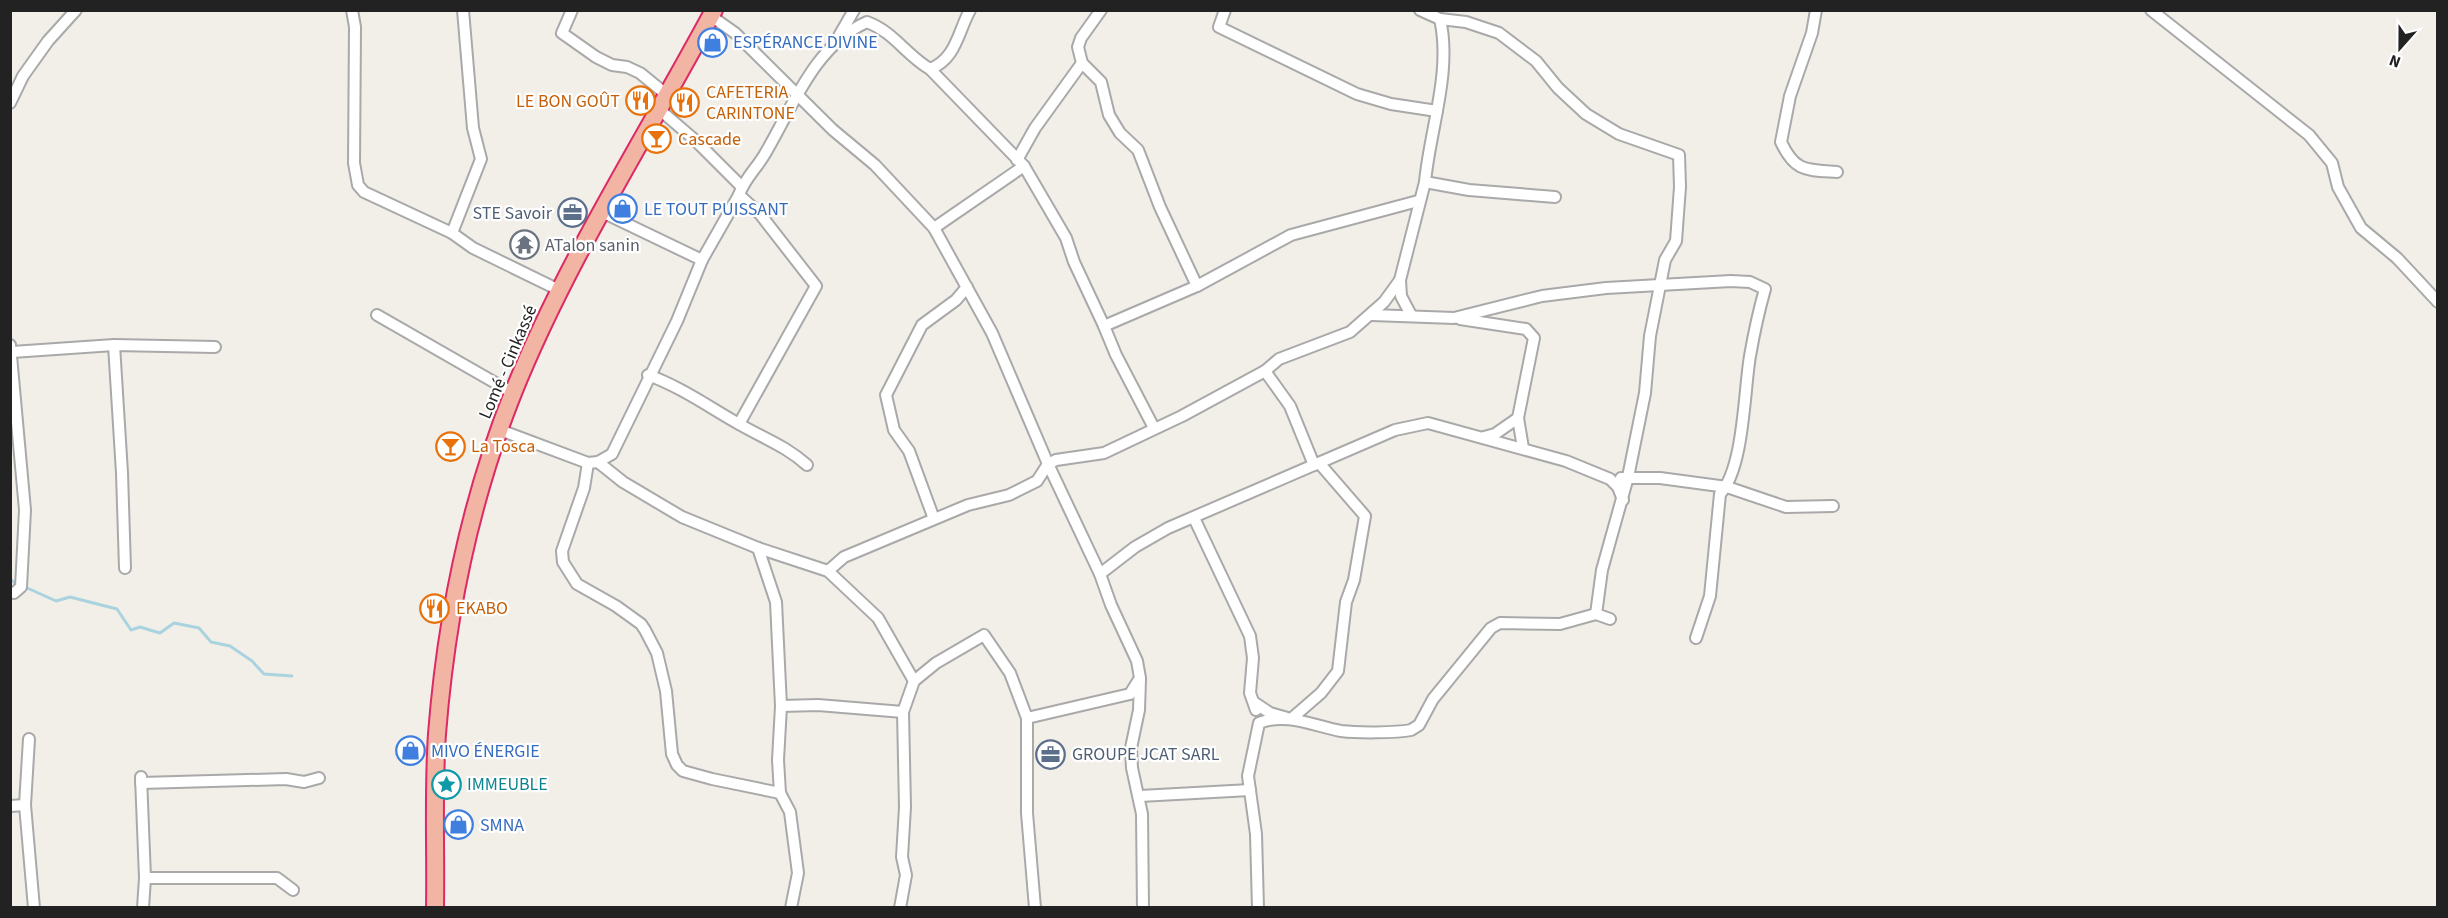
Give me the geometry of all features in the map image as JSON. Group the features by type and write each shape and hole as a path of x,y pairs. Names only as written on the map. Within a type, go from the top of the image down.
{"highway":[{"name":"Lomé - Cinkassé","path":"435,908 437,736 452,613 483,482 513,393 559,290 713,13"}],"street":[{"path":"10,103 23,76 48,40 76,10"},
{"path":"352,10 355,27 354,163 358,185 364,192 452,233 473,248 559,290"},
{"path":"452,233 481,159 473,128 463,10"},
{"path":"572,10 562,33 596,57 640,73 668,95"},
{"path":"780,793 712,779 683,771 677,765 672,754 666,691 657,653 645,630 641,624 616,606 577,584 563,562 562,551 593,462 612,454 648,375 676,321 702,260 740,191 854,10"},
{"path":"930,69 938,66 955,48 970,10"},
{"path":"1101,10 1081,38 1078,48 1082,63 1101,82 1109,115 1120,133 1138,150 1197,286"},
{"path":"1225,10 1219,27 1349,90 1391,104 1437,111"},
{"path":"1420,10 1440,19 1466,22 1499,33 1536,61 1558,88 1586,114 1619,134 1679,155 1680,187 1676,241 1665,260 1650,336 1645,393 1623,501 1602,570 1596,614"},
{"path":"1816,10 1812,33 1790,96 1781,142 1795,165 1806,170 1837,172"},
{"path":"2151,10 2309,135 2332,164 2338,187 2361,228 2397,258 2438,302"},
{"path":"713,13 799,94 833,130 875,165 933,228 992,333 1047,464 1100,574 1111,605 1137,661 1140,678 1139,710 1131,748 1132,768 1140,796 1143,908"},
{"path":"1411,315 1401,296 1400,280 1411,244 1418,201 1425,182 1437,111 1444,34 1440,19"},
{"path":"837,39 867,22 891,34 920,63 930,69 1020,163 1066,238 1074,262 1116,355 1154,428"},
{"path":"933,228 1020,163 1035,128 1082,63"},
{"path":"660,110 696,141 760,214 816,286 739,424"},
{"path":"1425,182 1469,190 1555,197"},
{"path":"1104,326 1197,286 1290,235 1418,201"},
{"path":"602,212 702,260"},
{"path":"828,571 844,557 934,519 968,505 1009,495 1037,481 1047,464 1104,453 1182,416 1265,371 1279,359 1350,332 1372,315 1400,280"},
{"path":"1454,318 1542,296 1660,285 1750,282 1766,289 1750,357 1745,406 1736,457 1727,487 1720,494 1710,596 1696,638"},
{"path":"934,519 909,451 894,430 886,395 922,325 956,300 967,287"},
{"path":"377,315 513,393"},
{"path":"1372,315 1454,318 1526,329 1534,338 1518,417 1523,448"},
{"path":"14,593 21,587 25,510 11,349 114,345 215,347"},
{"path":"114,345 123,496 124,568"},
{"path":"1259,723 1270,718 1292,719 1316,698 1338,671 1346,602 1354,580 1365,516 1317,465 1290,406 1265,371"},
{"path":"648,375 685,392 739,424 789,449 807,465"},
{"path":"1480,438 1495,434 1518,417"},
{"path":"1100,574 1135,547 1168,528 1395,430 1428,423 1566,461 1610,479 1618,487 1623,501"},
{"path":"500,430 593,462 673,512 758,548 828,571 878,618 914,681"},
{"path":"1610,479 1660,478 1727,487 1785,507 1833,506"},
{"path":"1194,518 1250,636 1253,658 1250,693 1255,703 1259,723 1248,776 1256,834 1258,908"},
{"path":"758,548 776,602 781,706 777,760 780,793 790,812 798,873 791,908"},
{"path":"1255,703 1270,713 1344,731 1411,730 1419,725 1433,699 1491,628 1500,623 1560,624 1596,614 1610,619"},
{"path":"900,908 906,875 902,857 905,807 903,712 914,681 936,663 984,635 1010,673 1027,718 1027,813 1035,908"},
{"path":"1027,718 1130,694 1140,678"},
{"path":"781,706 818,705 903,712"},
{"path":"29,739 26,805 34,908"},
{"path":"143,908 145,878 141,780 284,779 304,782 319,778"},
{"path":"1140,796 1250,790"},
{"path":"10,806 26,805"},
{"path":"145,878 277,878 293,890"}],"waterway":[{"path":"10,579 19,586"},
{"path":"25,587 56,601 70,597 117,609 131,630 140,627 160,633 174,623 199,628 211,642 230,646 252,661 264,674 292,676"}],"place":[{"name":"ESPÉRANCE DIVINE","path":"712,42"},
{"name":"LE BON GOÛT","path":"641,101"},
{"name":"CAFETERIA CARINTONE","path":"685,102"},
{"name":"Cascade","path":"657,139"},
{"name":"LE TOUT PUISSANT","path":"623,209"},
{"name":"STE Savoir","path":"573,213"},
{"name":"ATalon sanin","path":"524,245"},
{"name":"La Tosca","path":"450,446"},
{"name":"EKABO","path":"435,608"},
{"name":"MIVO ÉNERGIE","path":"410,751"},
{"name":"GROUPE JCAT SARL","path":"1051,754"},
{"name":"IMMEUBLE","path":"446,784"},
{"name":"SMNA","path":"459,825"}]}
